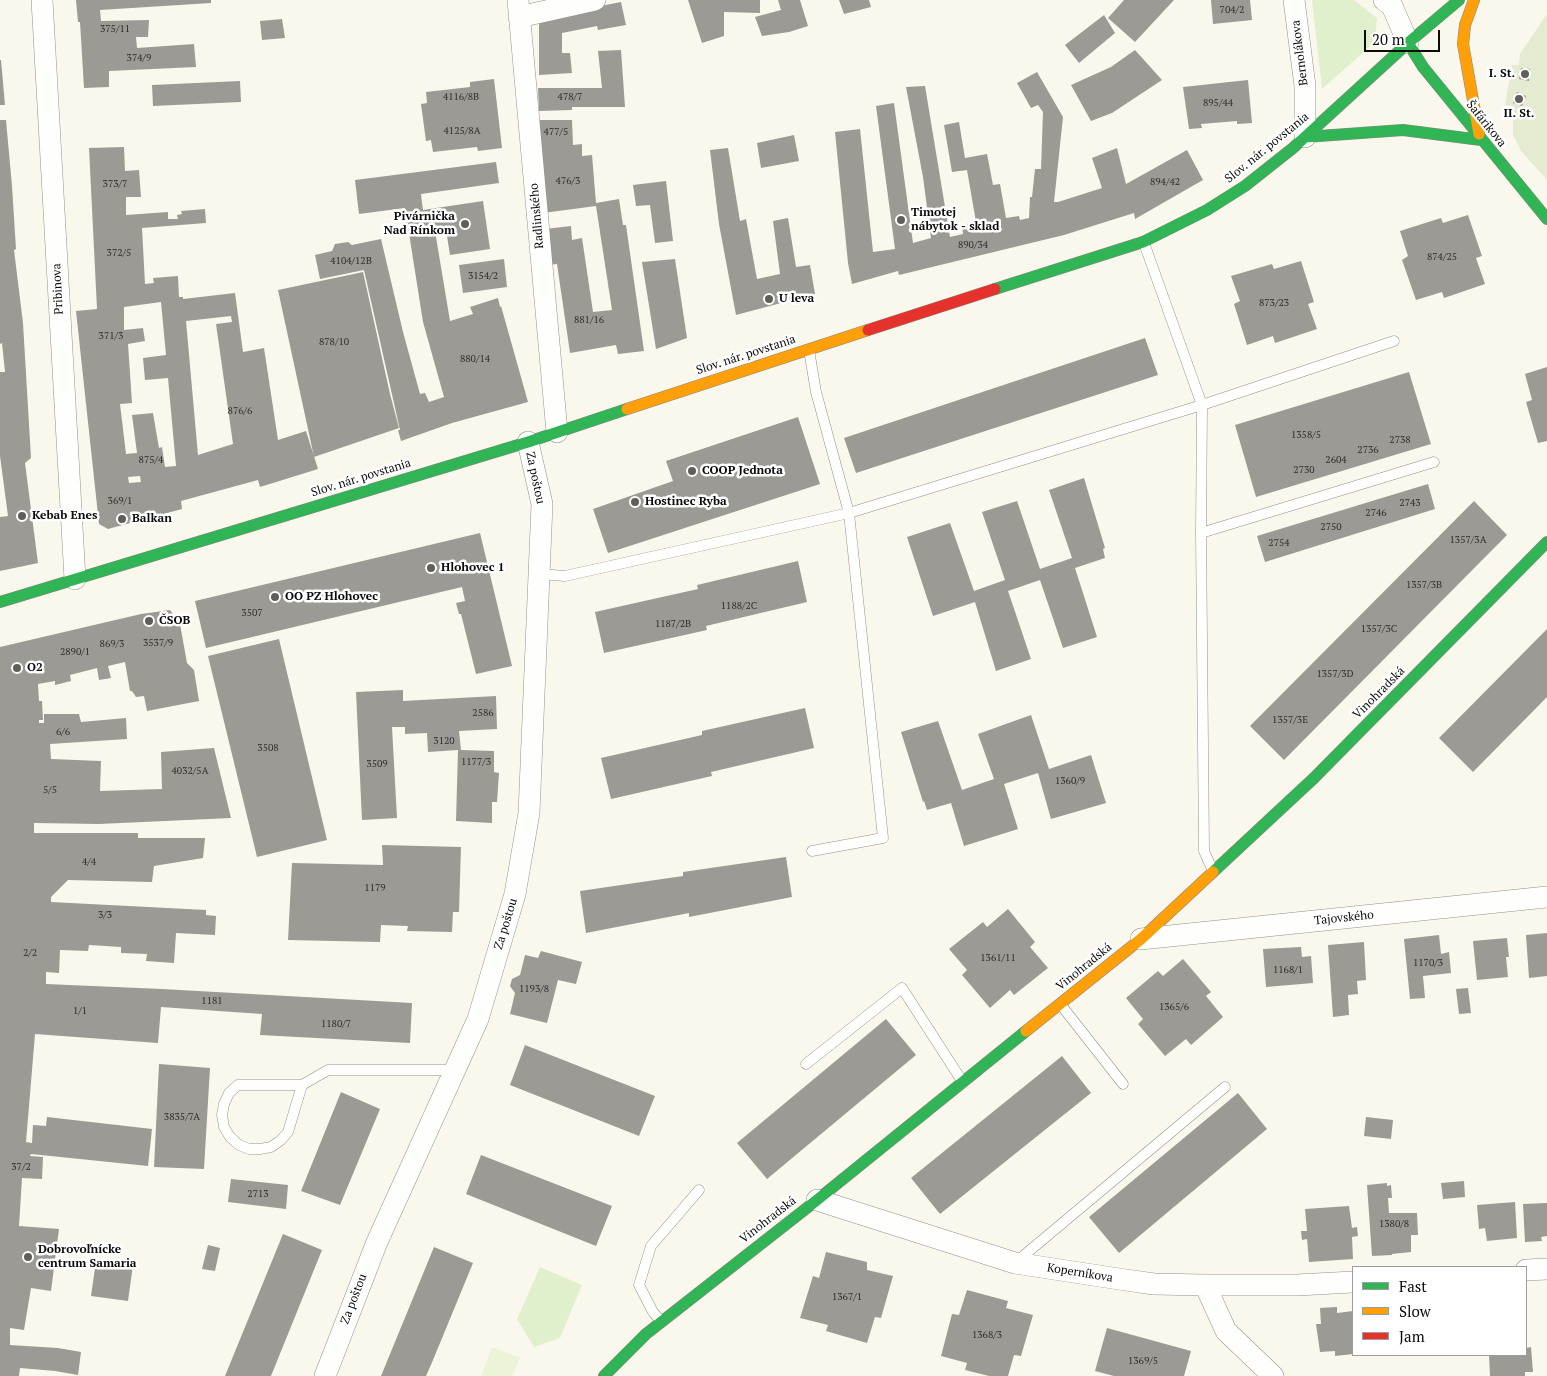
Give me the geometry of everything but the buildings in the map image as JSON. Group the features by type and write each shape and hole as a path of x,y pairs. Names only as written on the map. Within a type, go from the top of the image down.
{"main road":[{"name":"Slov. nár. povstania","path":"0,602 528,442 809,349 1143,242 1207,210 1244,186 1305,137 1408,42 1459,0"},
{"path":"1305,137 1403,130 1481,140 1463,44 1465,25 1474,0"},
{"name":"Šafárikova","path":"1408,42 1423,67 1547,219"},
{"name":"Vinohradská","path":"604,1376 661,1321 817,1200 1141,939 1314,778 1547,542"}],"street":[{"name":"Pribinova","path":"42,0 75,579"},
{"path":"519,8 595,0"},
{"name":"Bernolákova","path":"1294,0 1305,86 1305,137"},
{"path":"1384,0 1392,6 1408,42"},
{"name":"Radlinského","path":"519,8 557,432"},
{"name":"Za poštou","path":"324,1376 377,1242 478,1018 515,894 528,822 542,504 528,442"},
{"name":"Tajovského","path":"1141,939 1547,896"},
{"name":"Koperníkova","path":"817,1200 1015,1263 1154,1284 1297,1285 1352,1282"},
{"path":"1527,1270 1547,1269"},
{"path":"1206,1285 1226,1331 1273,1376"}],"lane":[{"path":"1143,242 1202,405 1201,533 1204,851 1213,873"},
{"path":"539,574 565,576 849,513 1202,405 1394,341"},
{"path":"809,349 816,392 849,513 883,838 812,852"},
{"path":"1201,533 1434,462"},
{"path":"806,1064 902,988 962,1082"},
{"path":"1060,1004 1124,1084"},
{"path":"302,1085 288,1132 281,1140 272,1146 255,1149 239,1145 230,1137 224,1127 222,1115 224,1104 230,1093 238,1085 302,1085 328,1070 454,1070"},
{"path":"1015,1263 1225,1087"},
{"path":"661,1321 653,1312 639,1285 651,1246 699,1190"}],"green space":[{"path":"1312,0 1354,0 1377,18 1375,42 1322,89"},
{"path":"1547,14 1547,180 1521,151 1513,135 1513,106 1505,105 1512,65 1519,65 1520,54"},
{"path":"540,1267 582,1285 560,1338 534,1347 517,1319"},
{"path":"492,1347 520,1358 512,1376 481,1376"}],"traffic: fast":[{"path":"995,289 1143,242 1207,210 1245,186 1293,148 1408,43 1459,0"},
{"path":"1408,43 1423,67 1547,219"},
{"path":"1305,137 1403,130 1481,140"},
{"path":"0,602 528,442 627,409"},
{"path":"1213,872 1314,778 1547,542"},
{"path":"604,1376 646,1334 817,1200 1026,1031"}],"traffic: slow":[{"path":"1474,0 1465,25 1463,44 1479,134"},
{"path":"627,409 868,330"},
{"path":"1026,1031 1141,939 1213,872"}],"traffic: jam":[{"path":"868,330 995,289"}],"place":[{"name":"I. St.","path":"1525,74"},
{"name":"II. St.","path":"1519,99"},
{"name":"Timotej nábytok - sklad","path":"901,220"},
{"name":"Pivárnička Nad Rínkom","path":"465,224"},
{"name":"U leva","path":"769,299"},
{"name":"COOP Jednota","path":"692,471"},
{"name":"Hostinec Ryba","path":"635,502"},
{"name":"Kebab Enes","path":"22,516"},
{"name":"Balkan","path":"122,519"},
{"name":"Hlohovec 1","path":"431,568"},
{"name":"OO PZ Hlohovec","path":"275,597"},
{"name":"ČSOB","path":"149,621"},
{"name":"O2","path":"17,668"},
{"name":"Dobrovoľnícke centrum Samaria","path":"28,1257"}]}
